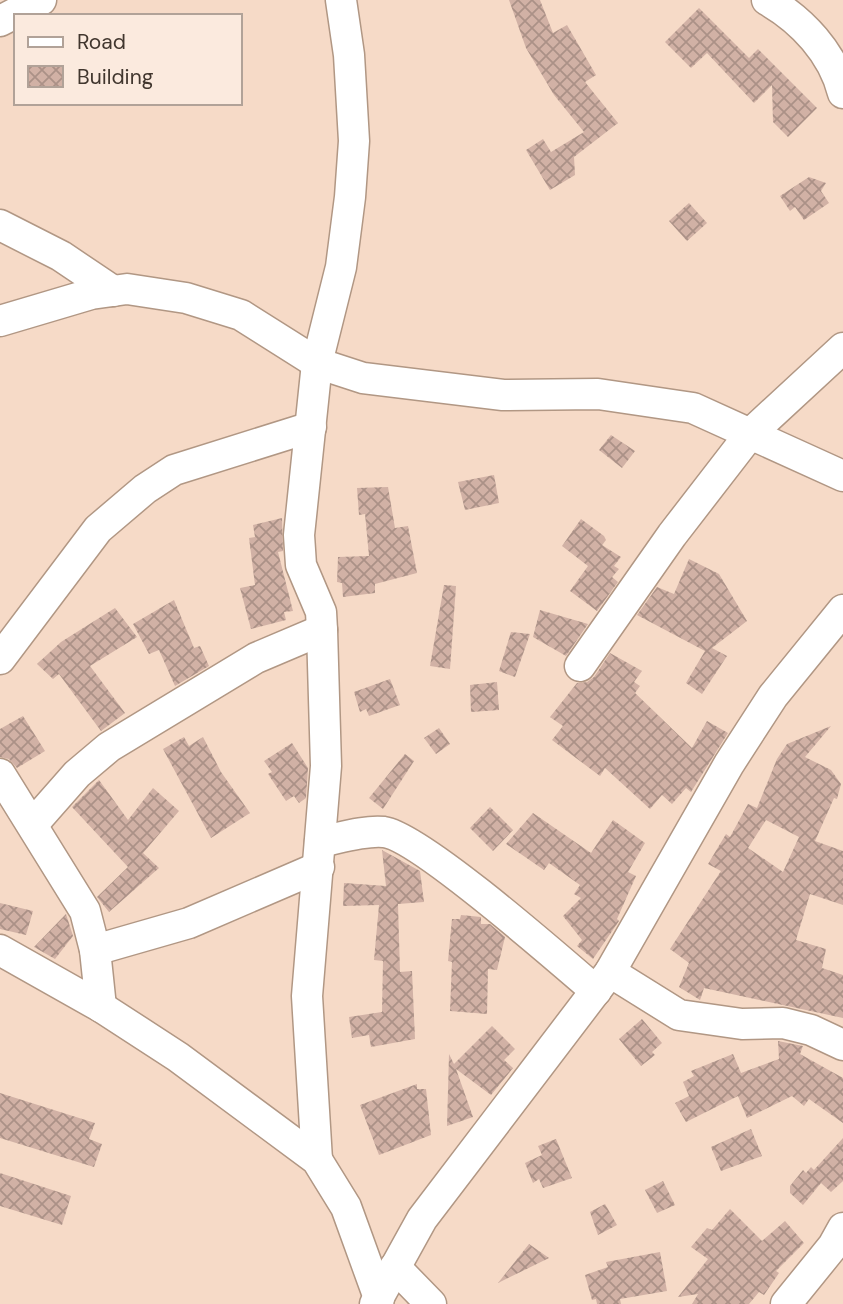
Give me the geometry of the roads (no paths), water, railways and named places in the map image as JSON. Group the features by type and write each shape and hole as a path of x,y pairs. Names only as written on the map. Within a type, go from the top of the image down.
{"street":[{"path":"0,21 41,0"},
{"path":"317,1160 307,996 326,766 321,612 301,565 299,535 317,363 341,267 354,152 349,55 341,0"},
{"path":"768,0 784,10 812,35 839,76 843,93"},
{"path":"0,225 61,256 113,291"},
{"path":"0,321 91,294 127,289 186,298 241,315 317,363 363,378 503,395 598,394 693,408 843,476"},
{"path":"580,666 672,535 750,434 843,348"},
{"path":"0,659 97,529 145,489 174,470 311,427"},
{"path":"377,1302 422,1219 603,981 773,695 843,610"},
{"path":"33,824 77,774 109,747 256,658 322,630"},
{"path":"0,774 85,911 95,950 101,1007"},
{"path":"95,950 189,923 319,854 370,832 387,832 451,873 603,981 680,1014 742,1024 783,1023 811,1030 843,1045"},
{"path":"0,950 101,1007 178,1057 317,1160 346,1207 377,1302"},
{"path":"786,1304 833,1246 843,1228"},
{"path":"395,1267 431,1304"}]}
